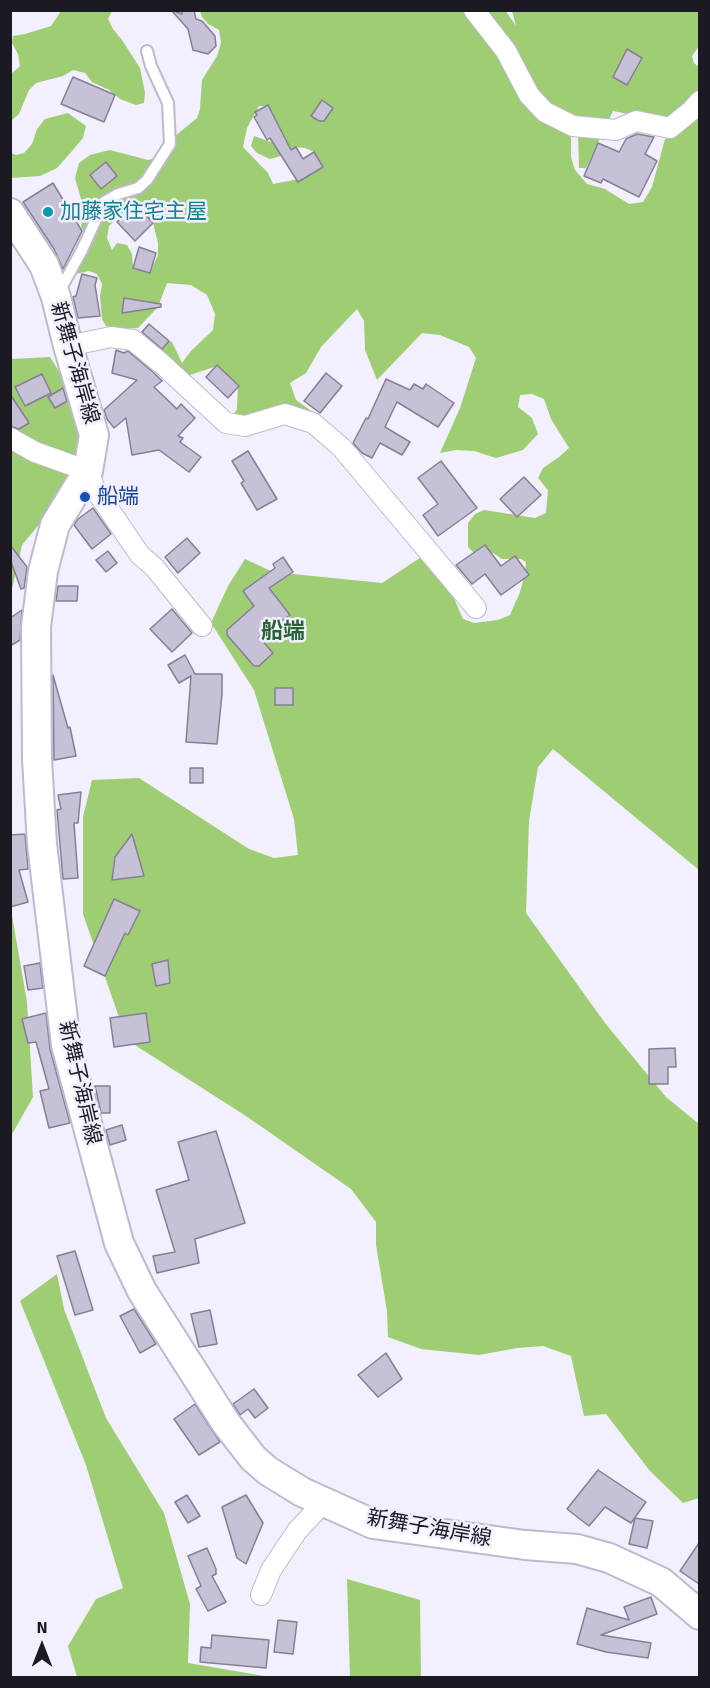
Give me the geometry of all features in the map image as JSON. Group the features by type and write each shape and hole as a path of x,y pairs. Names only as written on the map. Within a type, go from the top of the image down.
{"main road":[{"name":"新舞子海岸線","path":"10,213 44,265 56,297 94,435 88,471 55,525 43,571 36,627 37,759 42,844 66,1045 119,1243 142,1291 226,1423 254,1458 268,1471 302,1492 373,1524 525,1545 577,1549 609,1558 662,1582 699,1615"}],"street":[{"path":"474,10 506,51 529,95 545,112 573,126 616,130 636,121 670,128 691,111 699,101"},
{"path":"68,346 111,337 133,340 162,363 226,423 245,426 285,414 313,423 341,447 476,608"},
{"path":"10,438 35,452 88,471 95,489 140,555 154,567 202,626"},
{"path":"261,1595 271,1570 297,1531 324,1502"}],"lane":[{"path":"56,297 82,250 104,202 118,194 138,188 147,180 170,144 168,103 151,66 147,51"}],"green space":[{"path":"505,10 516,26 512,11 699,11 699,46 692,56 694,63 700,68 699,870 553,749 538,767 529,821 526,913 605,1023 666,1097 699,1124 699,1498 683,1503 650,1471 606,1414 584,1416 571,1356 543,1346 479,1355 421,1349 388,1337 387,1311 376,1245 376,1222 351,1189 246,1116 127,1040 83,914 83,817 92,780 139,778 249,849 274,858 298,855 294,819 254,690 211,623 228,586 245,559 273,572 382,583 426,554 453,596 463,619 474,623 498,620 510,615 520,592 526,562 521,559 502,559 487,549 473,552 468,547 468,523 475,514 484,510 535,518 546,513 548,490 538,478 543,468 569,448 551,419 544,399 532,394 520,395 518,407 532,418 538,434 523,450 496,458 474,451 456,450 440,453 460,408 476,358 469,347 440,335 422,333 377,380 365,350 364,321 357,309 321,347 306,373 290,383 296,400 324,420 296,423 232,417 237,409 238,384 217,366 181,378 158,353 169,341 172,342 182,363 213,330 215,314 207,295 191,285 167,283 158,307 138,328 116,329 106,326 102,319 100,296 102,284 97,274 89,271 71,275 88,238 81,227 83,216 81,199 75,178 79,163 90,155 110,150 148,160 163,156 174,137 197,118 200,109 202,80 217,56 221,43 219,30 208,24 200,11","holes":["259,106 265,106 270,112 274,134 271,142 254,136 251,146 257,153 270,159 281,156 296,147 314,152 304,178 273,184 268,173 243,147 247,128","613,111 670,122 691,112 685,129 665,139 652,187 643,202 629,204 605,189 587,184 575,170 571,157 571,132 578,131 579,168 586,168","130,206 140,206 143,216 153,223 158,243 158,255 150,273 133,268 132,254 127,245 117,243 112,250 107,238 109,226"]},
{"path":"61,11 112,11 108,19 140,68 145,93 144,103 136,105 120,99 109,90 92,82 85,73 73,70 63,76 36,83 29,90 19,114 11,121 11,74 20,66 18,54 12,43 13,36 51,26"},
{"path":"68,113 86,126 83,138 72,151 57,168 40,176 11,178 11,153 16,155 24,153 32,144 37,129 45,119"},
{"path":"50,357 86,415 86,468 22,545 11,593 11,359"},
{"path":"10,904 27,1002 33,1097 11,1136"},
{"path":"57,1274 64,1309 106,1418 164,1513 190,1604 188,1663 270,1677 77,1677 68,1646 96,1599 123,1588 86,1465 20,1301"},
{"path":"347,1579 420,1600 421,1677 350,1677"}],"building":[{"path":"171,10 182,14 182,10 194,10 196,19 202,21 215,36 216,46 208,54 193,50 188,29"},
{"path":"627,49 642,58 627,85 613,77"},
{"path":"73,77 115,95 104,122 61,104"},
{"path":"322,100 333,108 324,121 319,121 311,116"},
{"path":"268,105 291,150 296,147 303,159 314,152 323,167 298,182 270,138 267,140 254,117 257,115 255,112"},
{"path":"637,134 654,137 645,154 657,161 639,197 603,179 601,183 584,176 598,143 619,152 626,139"},
{"path":"106,162 117,176 101,189 90,175"},
{"name":"加藤家住宅主屋","path":"53,183 82,231 63,269 54,249 23,202"},
{"path":"135,204 153,223 135,241 117,222"},
{"path":"139,247 156,253 150,273 133,268"},
{"path":"82,274 97,278 95,285 100,316 78,318 73,297 76,296"},
{"path":"124,298 161,304 161,307 122,313"},
{"path":"149,324 169,341 162,349 142,332"},
{"path":"116,350 124,353 128,351 154,373 162,381 154,387 177,409 181,404 195,418 178,436 183,438 180,442 201,457 189,472 159,450 132,455 126,418 114,428 107,419 104,410 137,380 112,373"},
{"path":"217,365 239,386 228,398 206,377"},
{"path":"326,373 342,386 320,413 304,401"},
{"path":"42,374 51,393 25,406 15,387"},
{"path":"386,379 410,390 414,384 423,389 426,384 454,403 438,427 397,402 385,427 410,442 402,455 380,443 372,458 362,453 353,443 366,418 368,419"},
{"path":"63,388 67,401 55,408 48,397"},
{"path":"10,394 29,423 19,429 10,426"},
{"path":"248,451 277,499 257,510 241,483 244,481 232,461"},
{"path":"441,461 477,508 438,536 423,515 438,504 418,478"},
{"path":"524,477 541,495 517,517 500,499"},
{"path":"93,508 111,534 92,549 74,525 78,519"},
{"path":"187,538 200,553 178,573 165,557"},
{"path":"485,545 501,566 515,556 529,575 501,595 485,574 472,584 456,565"},
{"path":"11,546 27,567 24,588 21,589 10,559"},
{"path":"108,551 117,563 106,572 96,560"},
{"path":"283,557 293,572 269,588 290,615 259,637 273,653 259,666 254,666 227,635 227,630 254,606 243,591 275,568 273,564"},
{"path":"58,586 78,586 77,601 56,601"},
{"path":"172,609 192,633 172,652 150,629"},
{"path":"22,610 20,640 10,646 10,618"},
{"path":"185,655 195,674 222,674 217,744 186,742 191,676 179,683 168,665"},
{"path":"53,675 68,728 70,727 76,756 54,760"},
{"path":"275,688 293,688 293,705 275,705"},
{"path":"190,768 203,768 203,783 190,783"},
{"path":"81,792 78,823 74,823 78,878 63,879 57,810 61,809 58,795"},
{"path":"25,834 28,869 19,870 28,902 10,907 10,835"},
{"path":"132,834 144,876 112,880 115,857"},
{"path":"114,899 140,911 128,935 125,933 105,976 84,966"},
{"path":"168,960 170,983 156,986 152,964"},
{"path":"40,963 43,988 28,990 24,966"},
{"path":"46,1013 50,1049 70,1123 49,1128 40,1091 49,1089 36,1042 28,1043 22,1019"},
{"path":"146,1013 150,1042 114,1047 110,1018"},
{"path":"675,1048 676,1067 668,1067 668,1084 649,1084 649,1049"},
{"path":"95,1086 110,1086 110,1113 101,1113"},
{"path":"122,1125 126,1140 110,1145 106,1130"},
{"path":"216,1131 245,1223 195,1239 199,1263 157,1273 153,1256 175,1252 156,1190 189,1180 178,1142"},
{"path":"75,1251 93,1310 75,1315 57,1256"},
{"path":"134,1309 156,1344 140,1353 120,1316"},
{"path":"210,1310 217,1344 199,1347 191,1314"},
{"path":"386,1353 402,1379 378,1397 358,1375"},
{"path":"254,1389 268,1408 255,1418 248,1409 240,1415 233,1404"},
{"path":"195,1404 220,1442 199,1455 174,1419"},
{"path":"598,1470 646,1502 631,1523 605,1507 589,1526 567,1509"},
{"path":"187,1495 200,1516 188,1523 175,1502"},
{"path":"246,1495 263,1523 246,1564 237,1558 222,1507"},
{"path":"635,1518 653,1521 647,1548 629,1544"},
{"path":"699,1543 699,1584 680,1571"},
{"path":"207,1548 216,1569 216,1574 212,1576 226,1602 208,1611 196,1589 201,1586 188,1556"},
{"path":"651,1597 657,1614 601,1635 651,1643 648,1658 606,1652 577,1644 587,1608 629,1620 624,1607"},
{"path":"278,1620 297,1622 293,1654 274,1652"},
{"path":"212,1635 269,1640 266,1668 200,1662 201,1647 211,1648"}],"place":[{"name":"加藤家住宅主屋","path":"48,212"},
{"name":"船端","path":"85,497"}],"district":[{"name":"船端","path":"283,632"}]}
